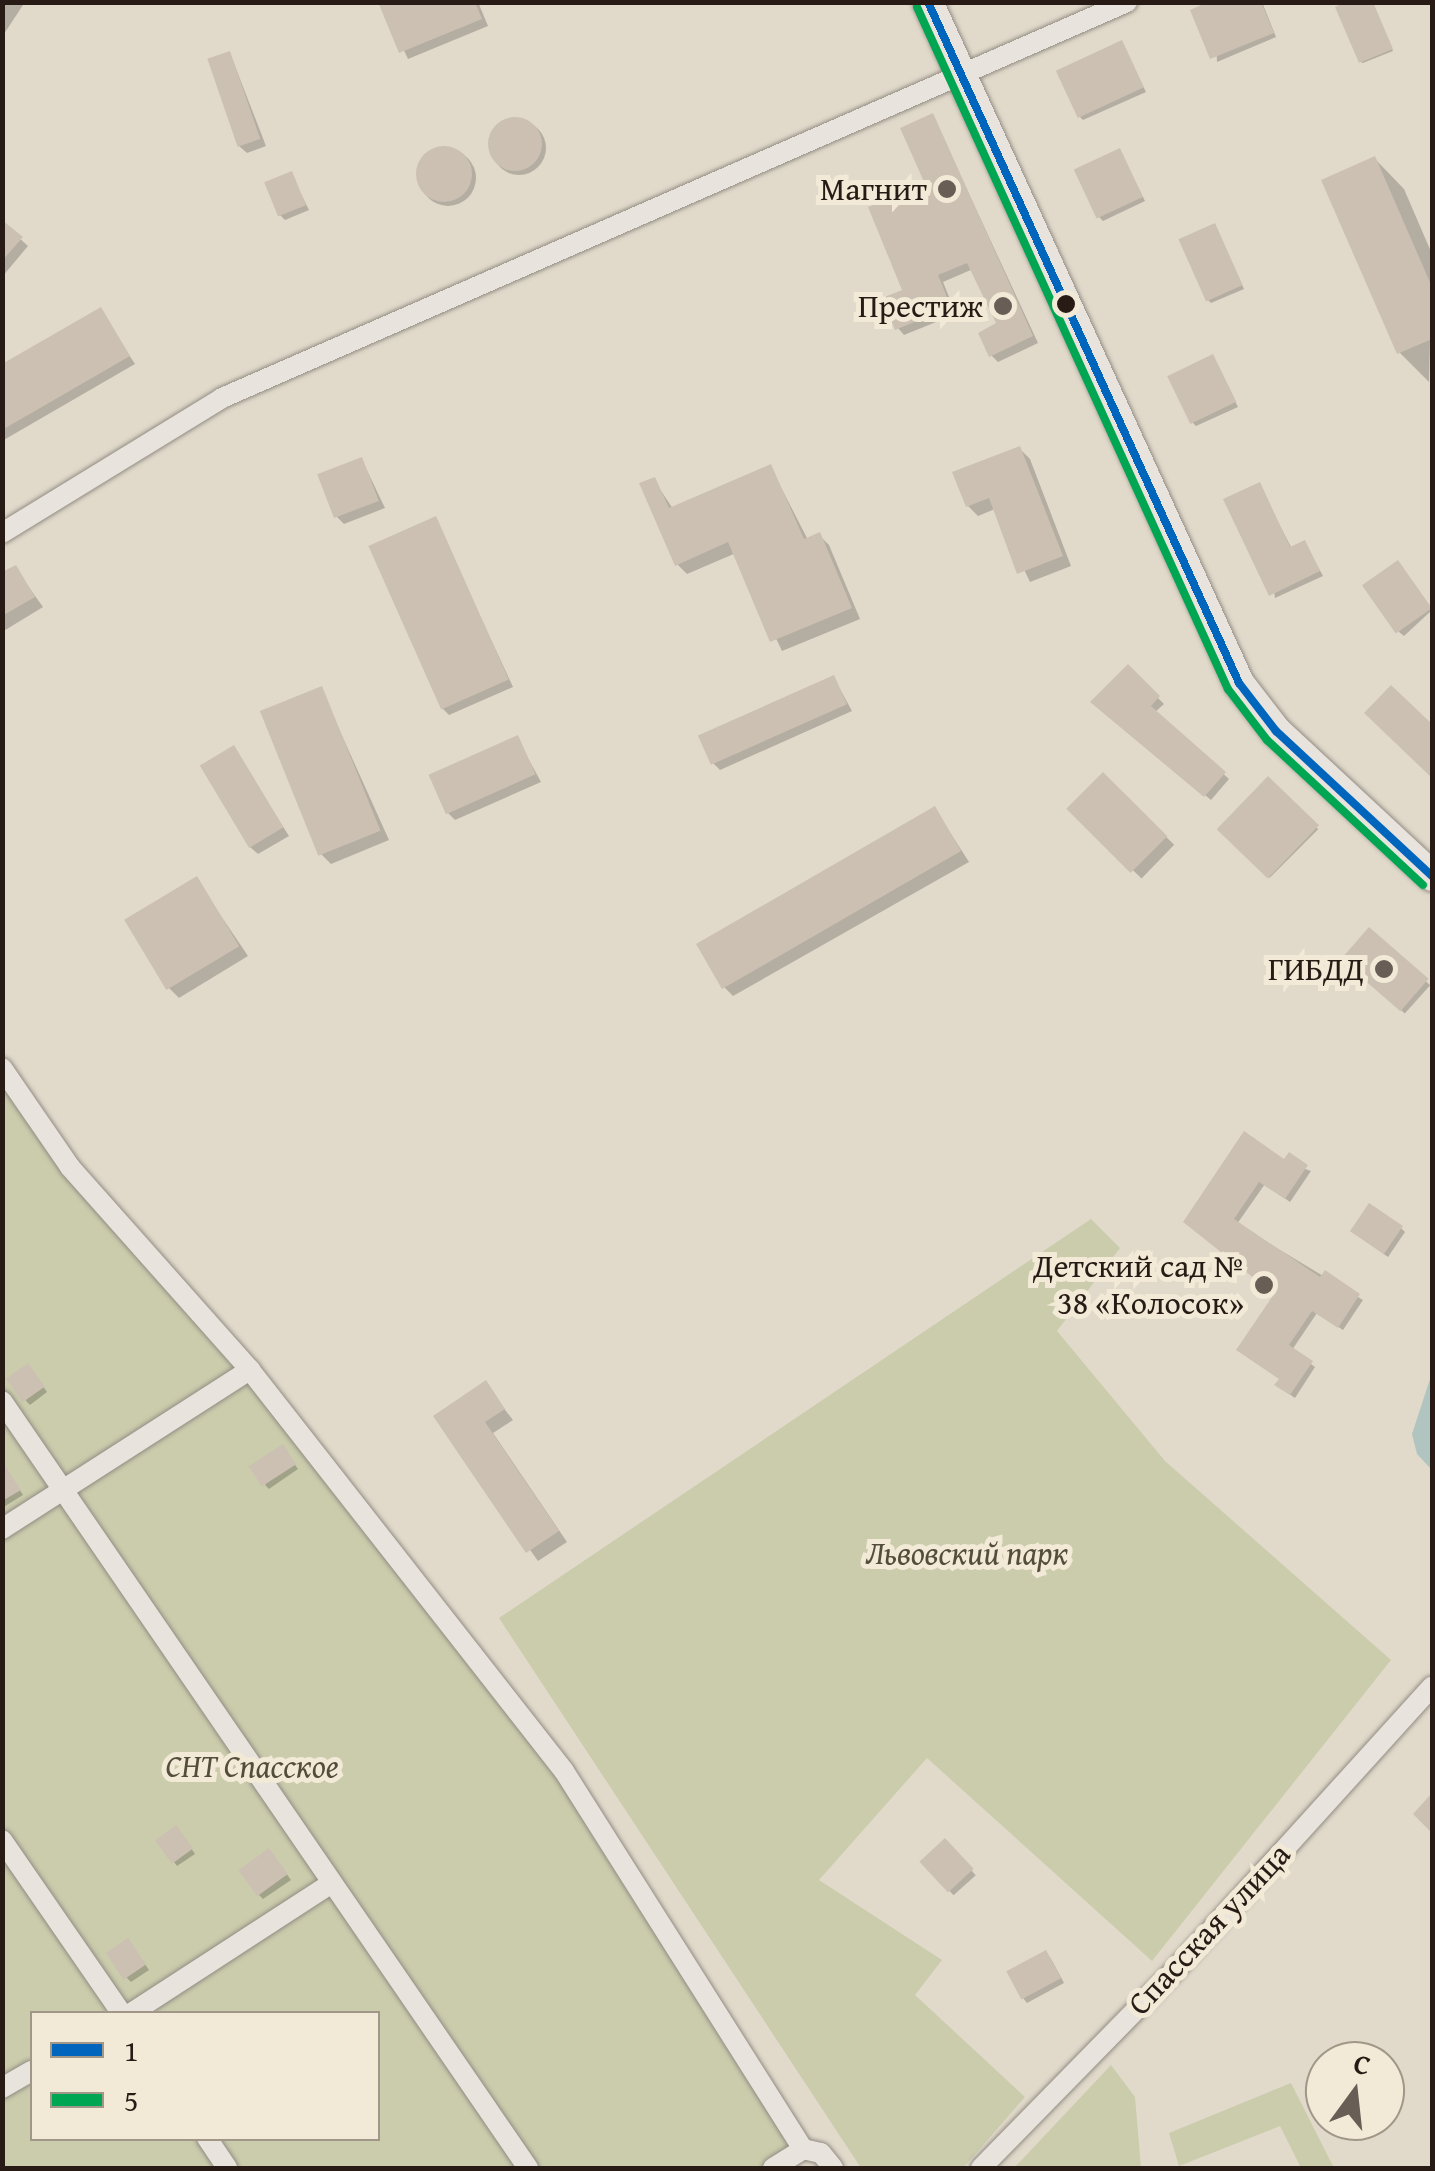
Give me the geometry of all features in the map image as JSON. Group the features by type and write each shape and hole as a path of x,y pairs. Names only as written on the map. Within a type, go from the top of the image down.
{"street":[{"path":"928,2 1239,683 1276,731 1432,876"},
{"path":"2,534 222,398 961,78 1127,2"},
{"path":"2,1068 70,1167 250,1370 564,1771 802,2148 820,2153 833,2168"},
{"path":"2,1529 250,1370"},
{"path":"2,1401 528,2168"},
{"name":"Спасская улица","path":"981,2168 1174,1970 1432,1686"},
{"path":"2,1840 120,2011"},
{"path":"135,2011 330,1884"},
{"path":"2,2088 30,2072"},
{"path":"209,2141 227,2168"},
{"path":"773,2168 802,2148"}],"green space":[{"name":"СНТ Спасское","path":"2,1069 568,1765 812,2144 794,2168 3,2168"},
{"name":"Львовский парк","path":"1091,1219 1120,1248 1057,1331 1165,1461 1391,1660 1152,1961 927,1758 819,1880 942,1960 915,1995 1025,2097 963,2168 861,2168 499,1618"},
{"path":"1111,2065 1135,2097 1141,2168 1014,2168"},
{"path":"1291,2083 1305,2111 1305,2141 1320,2141 1334,2168 1301,2168 1280,2126 1179,2166 1169,2133"}],"shaded area":[{"path":"1432,1373 1432,1470 1417,1454 1412,1434"}],"building":[{"path":"378,2 475,2 482,19 399,53"},
{"path":"1208,2 1261,2 1274,33 1210,59 1190,10"},
{"path":"1345,2 1373,2 1393,49 1359,63 1335,7"},
{"path":"1122,40 1144,87 1078,118 1056,71"},
{"path":"230,51 260,139 238,147 207,59"},
{"path":"933,113 1033,336 989,357 978,333 996,323 967,263 938,275 951,307 895,330 882,298 902,290 868,207 925,184 900,128"},
{"path":"515,117 534,125 542,144 534,163 515,171 496,163 488,144 496,125"},
{"path":"444,146 464,154 472,174 464,194 444,202 424,194 416,174 424,154"},
{"path":"1120,148 1143,197 1097,218 1074,170"},
{"path":"1375,156 1432,287 1432,339 1397,354 1321,180"},
{"path":"292,171 306,205 278,217 264,182"},
{"path":"2,220 23,237 2,261"},
{"path":"1215,223 1243,285 1206,301 1178,239"},
{"path":"101,307 130,356 2,430 2,364"},
{"path":"1213,354 1236,402 1190,424 1167,376"},
{"path":"1020,446 1063,556 1017,574 989,498 966,507 952,472"},
{"path":"362,457 379,501 334,518 317,474"},
{"path":"771,464 804,539 820,532 852,608 770,642 728,542 675,566 639,483 655,477 669,508"},
{"path":"1260,482 1290,547 1305,540 1320,571 1269,596 1223,499"},
{"path":"436,516 509,680 441,710 368,546"},
{"path":"1398,560 1432,608 1396,634 1362,585"},
{"path":"16,565 35,597 2,616 2,572"},
{"path":"1128,664 1160,696 1151,706 1226,772 1204,797 1090,702"},
{"path":"834,675 847,704 711,765 698,736"},
{"path":"1391,685 1432,724 1432,778 1364,713"},
{"path":"322,686 380,831 318,856 260,711"},
{"path":"518,735 535,774 446,814 428,775"},
{"path":"234,745 283,827 249,848 200,766"},
{"path":"1103,772 1167,836 1131,873 1066,809"},
{"path":"1268,776 1319,825 1268,879 1217,829"},
{"path":"935,806 961,851 722,989 696,944"},
{"path":"197,876 239,946 166,990 124,920"},
{"name":"ГИБДД","path":"1369,927 1429,979 1400,1011 1341,959"},
{"path":"1244,1131 1284,1159 1289,1152 1308,1165 1285,1199 1259,1182 1234,1219 1320,1277 1325,1270 1360,1294 1338,1328 1312,1311 1289,1345 1313,1361 1290,1395 1274,1385 1279,1379 1236,1350 1274,1294 1183,1222"},
{"path":"1369,1203 1403,1226 1384,1254 1350,1231"},
{"path":"28,1363 45,1387 23,1402 6,1378"},
{"path":"486,1380 505,1409 485,1422 559,1531 526,1553 433,1416"},
{"path":"283,1444 296,1464 262,1486 249,1466"},
{"path":"2,1461 21,1490 2,1501"},
{"path":"1432,1793 1432,1833 1413,1814"},
{"path":"176,1825 193,1848 172,1864 155,1840"},
{"path":"945,1838 974,1869 948,1893 919,1862"},
{"path":"269,1848 288,1874 257,1896 238,1870"},
{"path":"128,1938 146,1965 124,1980 106,1953"},
{"path":"1046,1950 1061,1978 1021,1999 1006,1971"}],"transit line":[{"name":"1","path":"928,2 1239,683 1276,731 1432,876"},
{"name":"5","path":"917,7 1228,689 1267,740 1423,885"}],"place":[{"name":"Магнит","path":"947,189"},
{"name":"Престиж","path":"1003,306"},
{"name":"ГИБДД","path":"1384,969"},
{"name":"Детский сад № 38 «Колосок»","path":"1264,1285"}]}
